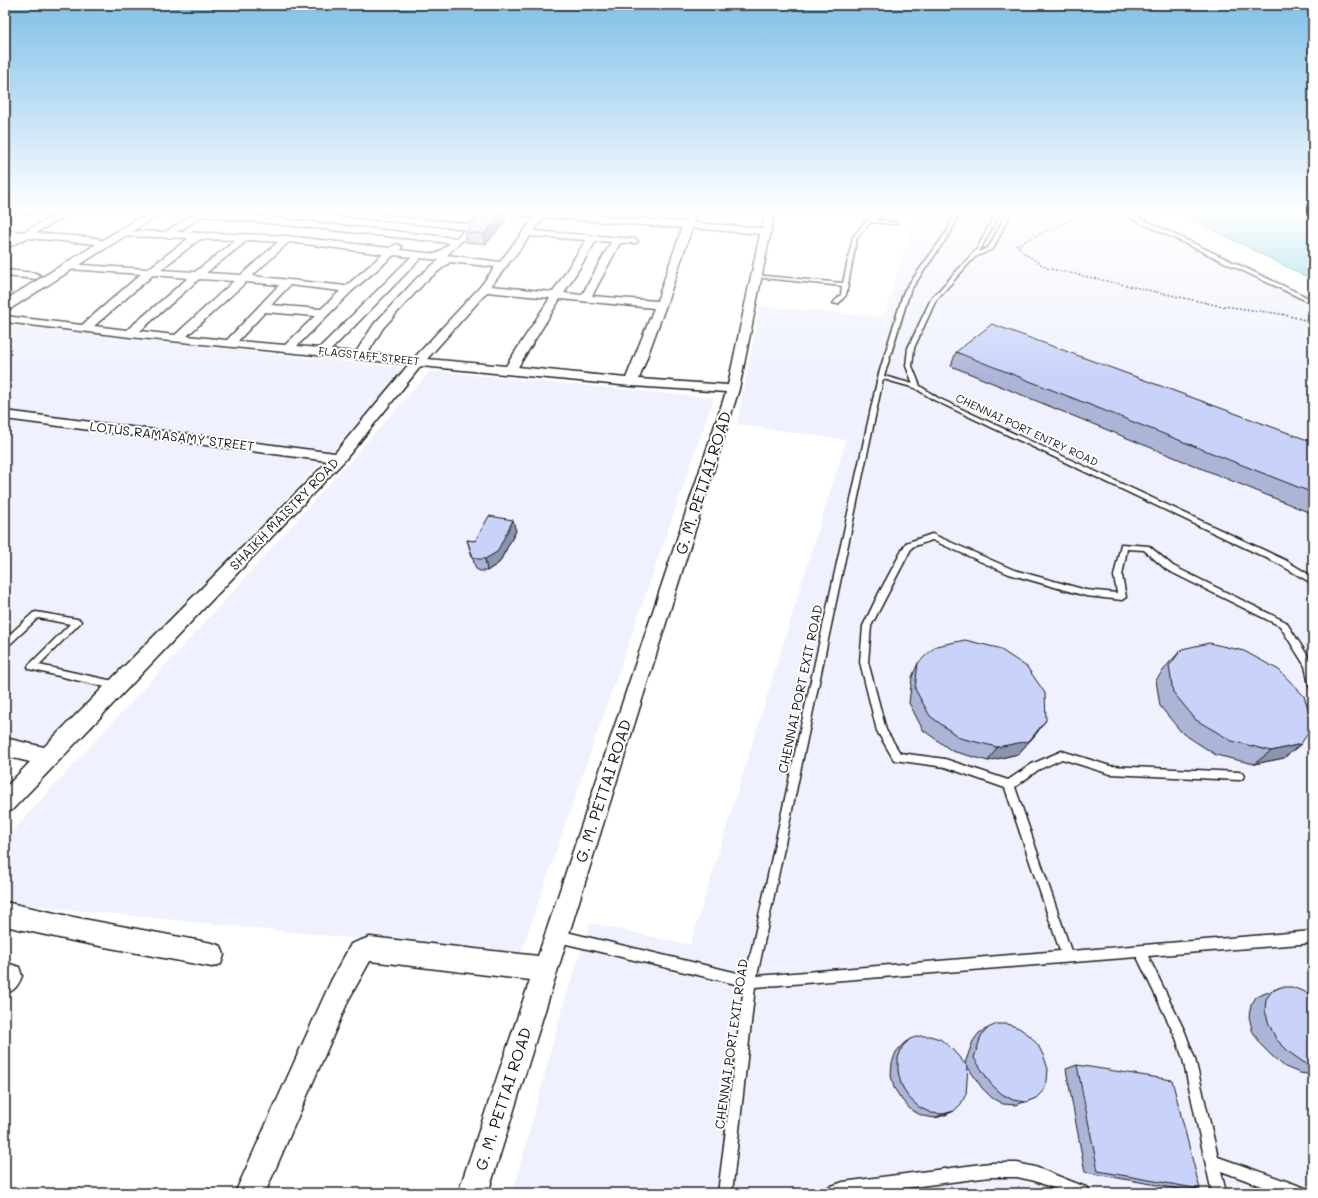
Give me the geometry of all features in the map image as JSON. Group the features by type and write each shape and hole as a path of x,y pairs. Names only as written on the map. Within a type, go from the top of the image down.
{"main road":[{"path":"5,296 54,266"},
{"path":"5,306 69,266"}],"street":[{"path":"69,266 287,282 348,289"},
{"path":"86,327 158,266"},
{"path":"130,334 209,266"},
{"path":"178,338 257,266"},
{"path":"288,349 348,289 375,266"},
{"path":"322,352 408,266"},
{"path":"360,356 378,326 435,266"},
{"name":"SHAIKH MAISTRY ROAD","path":"5,803 339,458 418,361 484,289 501,266"},
{"path":"510,370 574,266"},
{"path":"586,298 603,266"},
{"path":"631,382 661,305 674,266"},
{"name":"G. M. PETTAI ROAD","path":"473,1193 733,389 757,266"},
{"path":"5,273 36,276"},
{"path":"230,343 287,282"},
{"path":"484,289 556,294 661,305"},
{"path":"262,308 324,313"},
{"name":"FLAGSTAFF STREET","path":"5,319 86,327 130,334 631,382 733,389"},
{"name":"LOTUS RAMASAMY STREET","path":"5,415 339,458"},
{"path":"5,747 48,757"},
{"path":"5,914 212,955"},
{"path":"250,1193 340,990 360,953 370,949 545,969"}],"lane":[{"path":"836,303 843,295 849,266"},
{"name":"CHENNAI PORT EXIT ROAD","path":"725,1193 750,982 881,377 907,291 925,266"},
{"path":"917,387 909,366 911,348 934,299 965,266"},
{"path":"1237,266 1313,302"},
{"path":"755,276 845,284"},
{"name":"CHENNAI PORT ENTRY ROAD","path":"881,377 917,387 936,399 1282,562 1313,580"},
{"path":"1009,785 945,763 897,757 882,731 864,662 867,626 909,545 932,538 1012,572 1086,592 1122,597 1118,576 1124,546 1146,548 1170,568 1283,624 1309,665 1313,684"},
{"path":"5,644 36,615 77,622 32,667 119,686"},
{"path":"1009,785 1035,767 1062,755 1110,770 1239,776"},
{"path":"1009,785 1068,957"},
{"path":"556,936 750,982 1313,937"},
{"path":"1140,951 1185,1047 1219,1193"},
{"path":"1212,1161 1300,1193"},
{"path":"831,1193 843,1188 990,1170 1017,1170 1035,1174 1083,1193"}],"path":[{"path":"1044,266 1047,268 1216,305 1281,314 1313,322"}],"shaded area":[{"path":"900,266 1249,266 1313,296 1313,1193 513,1193 562,1009 590,923 690,945 846,440 737,424 760,306 884,317"},
{"path":"5,325 410,369 49,749 5,741"},
{"path":"430,371 714,398 520,955 5,903 5,839 227,598"}],"water":[{"path":"1285,266 1313,266 1313,280"}],"building":[{"path":"992,324 1313,442 1313,493 956,352"},
{"path":"489,516 513,520 497,552 485,559 477,559 473,557 467,540 475,541"},
{"path":"965,640 998,648 1027,667 1045,693 1046,720 1029,741 997,747 960,738 930,716 915,689 918,663 936,646"},
{"path":"1209,643 1244,651 1279,670 1304,696 1313,724 1301,744 1271,751 1232,741 1196,720 1173,692 1169,666 1182,649"},
{"path":"1281,987 1292,987 1313,996 1313,1067 1289,1052 1276,1039 1269,1024 1265,1011 1266,999 1272,991"},
{"path":"997,1024 1008,1024 1019,1028 1029,1035 1038,1045 1048,1069 1047,1081 1043,1091 1036,1098 1026,1102 1013,1100 1002,1094 991,1084 974,1058 981,1036 988,1028"},
{"path":"919,1036 930,1036 940,1039 950,1047 968,1067 966,1094 961,1104 954,1111 943,1114 931,1113 919,1107 908,1097 901,1084 898,1071 898,1058 902,1047 910,1039"},
{"path":"1077,1065 1172,1080 1200,1189 1098,1171"}]}
